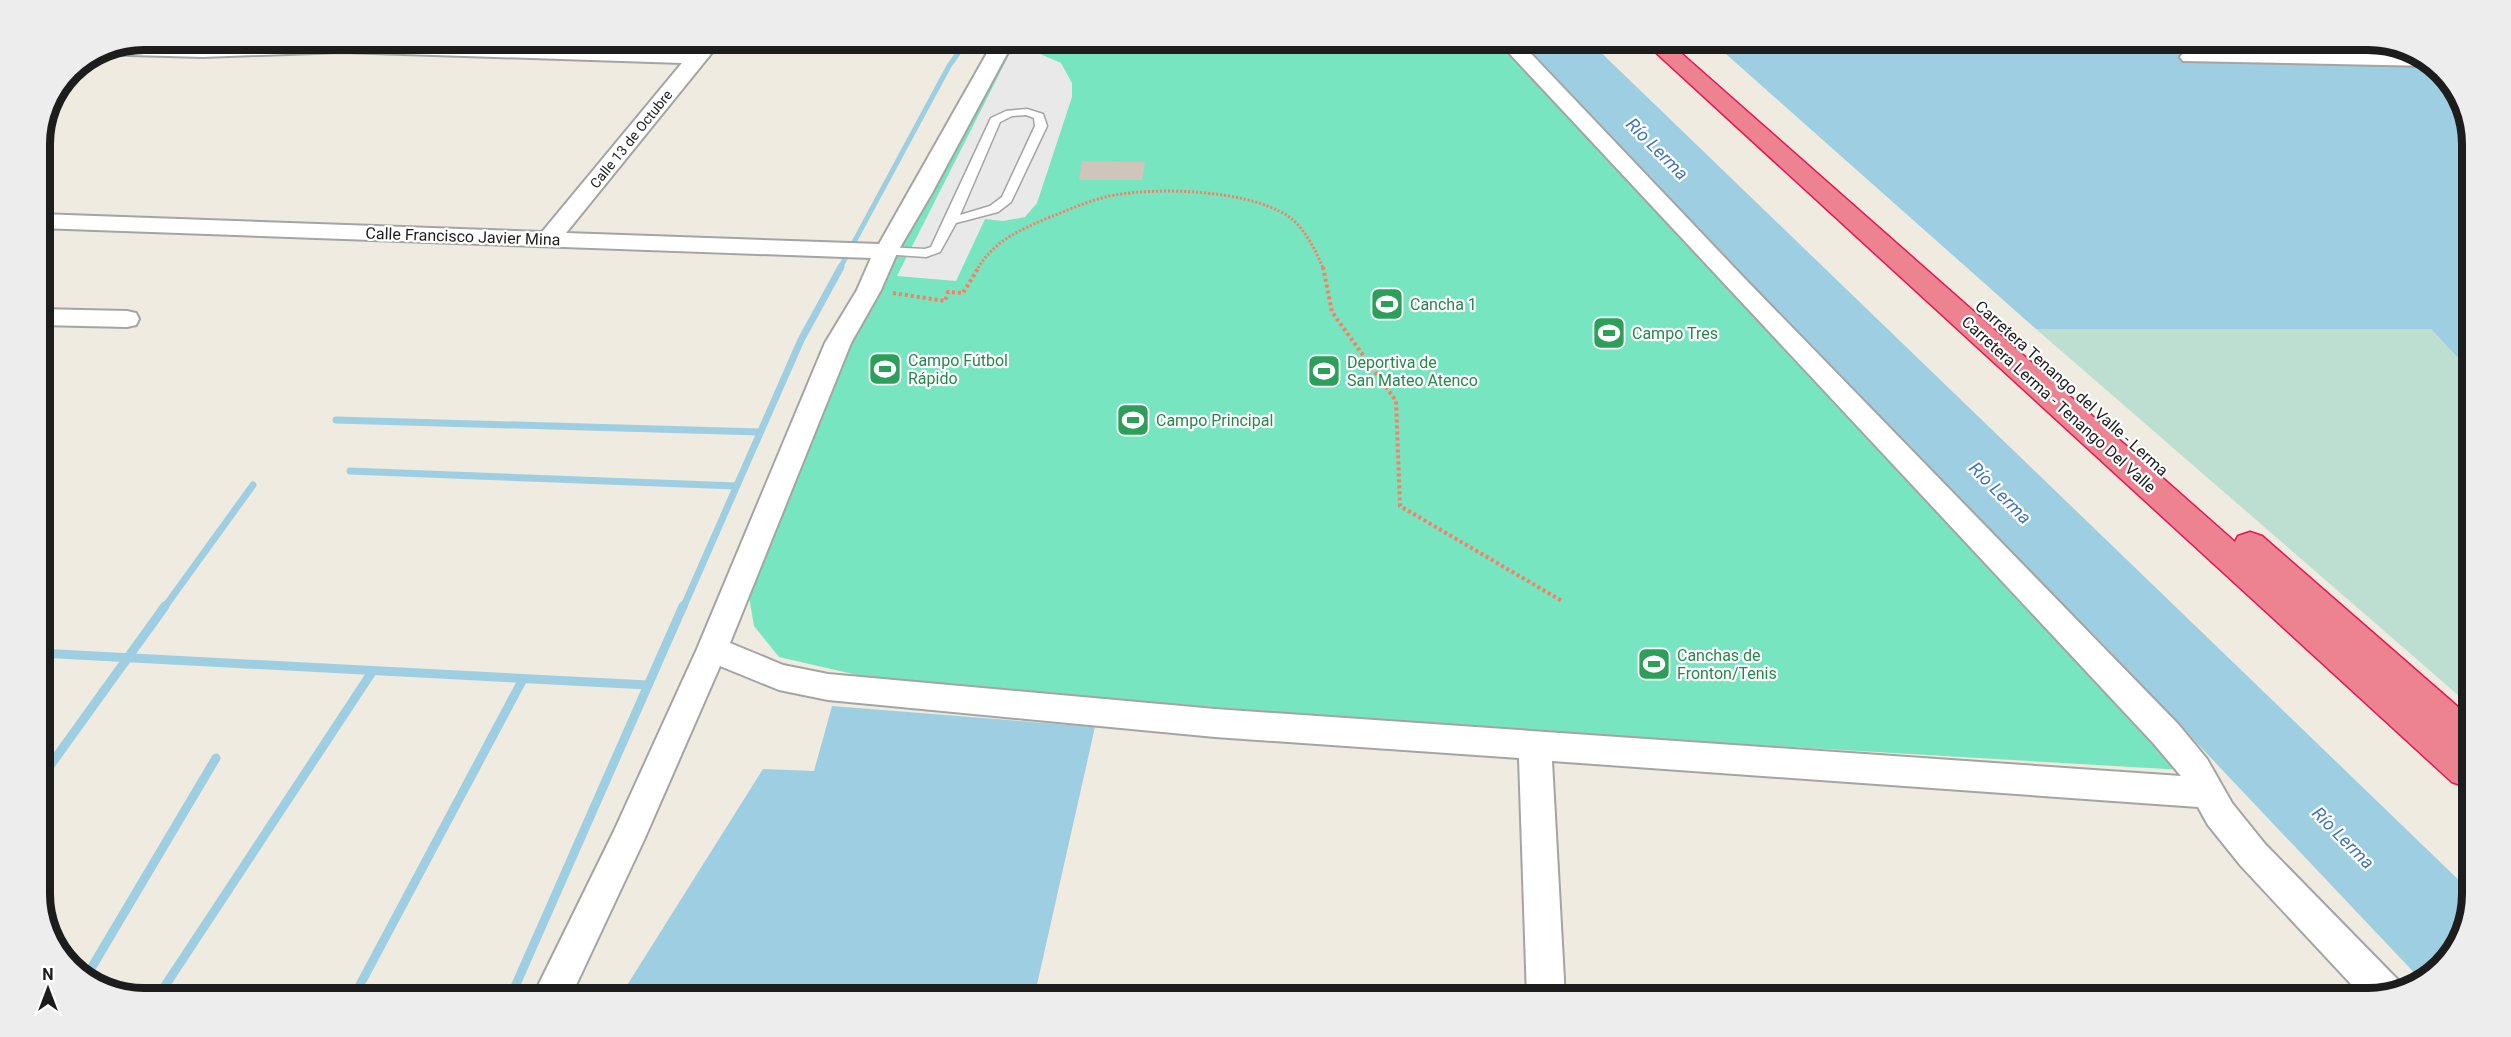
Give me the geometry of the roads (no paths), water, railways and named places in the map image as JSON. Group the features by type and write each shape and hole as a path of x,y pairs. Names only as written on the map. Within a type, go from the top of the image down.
{"highway":[{"name":"Carretera Lerma - Tenango Del Valle","path":"1663,49 2462,766"},
{"name":"Carretera Tenango del Valle - Lerma","path":"1688,49 2462,733"}],"street":[{"path":"137,50 259,49"},
{"path":"431,49 697,58"},
{"name":"Calle 13 de Octubre","path":"549,238 705,49"},
{"path":"556,988 627,840 712,649 802,424 838,343 869,290 876,251 921,192 1000,49"},
{"path":"1515,49 1738,287 2166,734 2195,768 2220,814 2253,855 2379,987"},
{"path":"2190,57 2412,61"},
{"name":"Calle Francisco Javier Mina","path":"50,221 876,251"},
{"path":"50,317 127,319"},
{"path":"712,649 779,677 828,687 1215,723 2209,793"},
{"path":"1535,745 1545,988"}],"lane":[{"path":"876,251 926,253 936,249 951,221 995,120 1010,113 1027,112 1039,116 1041,126 1007,199 994,209 951,221"}],"water":[{"name":"Río Lerma","path":"1528,49 1597,49 2462,883 2460,912 2449,941 2438,956 2416,974 2104,645 1880,420"},
{"path":"1720,49 2368,49 2386,51 2415,62 2434,77 2449,96 2457,113 2461,137 2461,362 2431,329 2036,329"},
{"path":"832,706 1095,727 1036,988 625,988 763,769 814,771"}],"waterway":[{"path":"840,268 949,66 961,49"},
{"path":"683,608 801,340 841,267"},
{"path":"336,420 760,432"},
{"path":"350,471 736,486"},
{"path":"164,608 253,485"},
{"path":"128,658 165,606"},
{"path":"514,988 683,606"},
{"path":"50,654 128,658"},
{"path":"50,766 128,658"},
{"path":"128,658 648,685"},
{"path":"164,988 372,672"},
{"path":"358,988 523,679"},
{"path":"90,971 216,758"}],"place":[{"name":"Cancha 1","path":"1387,304"},
{"name":"Campo Tres","path":"1609,333"},
{"name":"Campo Fútbol Rápido","path":"885,369"},
{"name":"Deportiva de San Mateo Atenco","path":"1324,371"},
{"name":"Campo Principal","path":"1133,420"},
{"name":"Canchas de Fronton/Tenis","path":"1654,664"}]}
